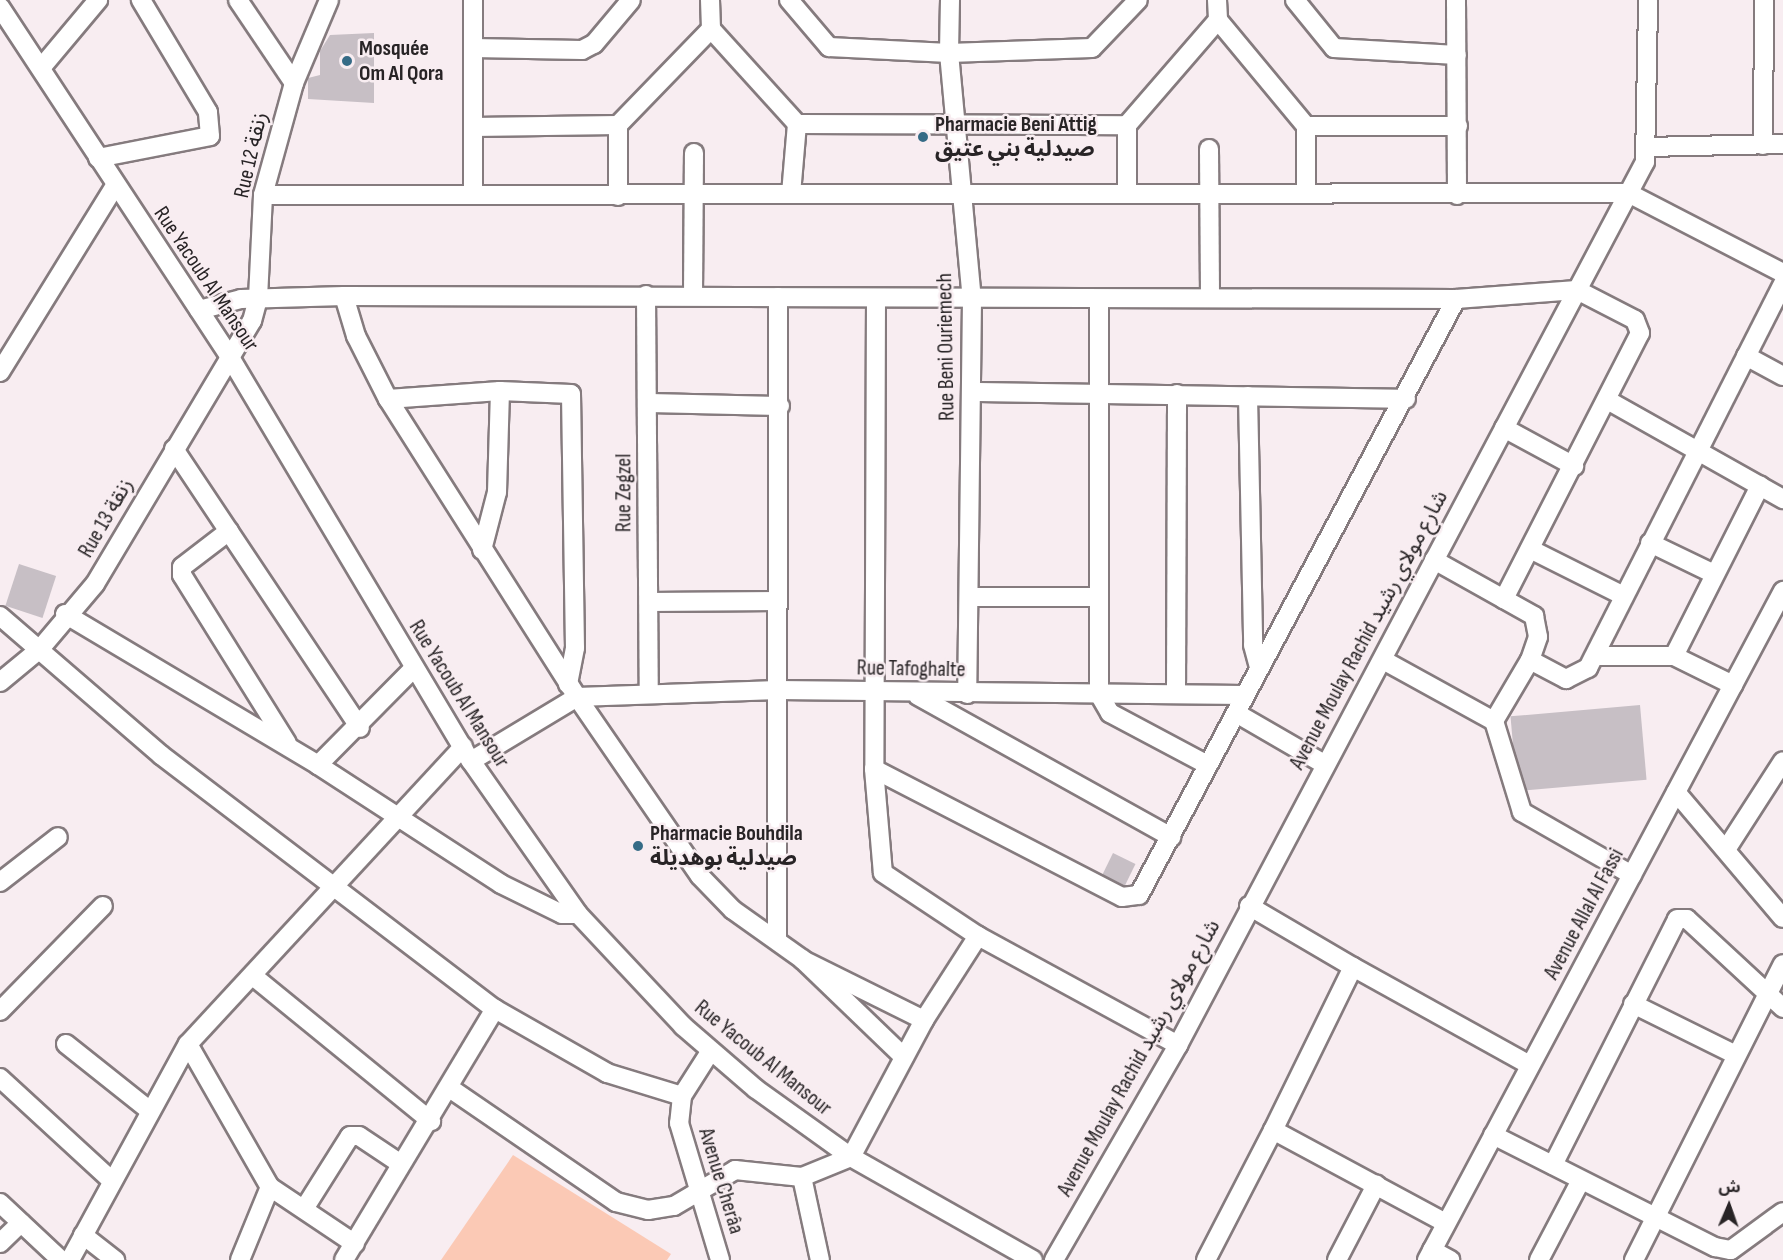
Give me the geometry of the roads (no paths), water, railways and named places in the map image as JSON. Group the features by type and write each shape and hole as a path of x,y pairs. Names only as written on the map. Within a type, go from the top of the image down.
{"street":[{"path":"41,68 98,0"},
{"path":"238,0 294,82"},
{"name":"Rue 12 زنقة","path":"231,359 258,298 263,195 294,82 329,0"},
{"path":"473,0 473,195"},
{"path":"473,48 582,50 594,44 631,0"},
{"path":"710,0 711,28 796,124 791,194"},
{"path":"789,0 829,47 949,52 1092,48 1138,0"},
{"name":"Rue Beni Ouriemech","path":"950,0 949,52 972,300 972,597 968,694"},
{"path":"1217,0 1218,20 1306,126 1306,193"},
{"path":"1295,0 1334,48 1457,55"},
{"path":"1456,0 1457,195"},
{"name":"Avenue Moulay Rachid شارع مولاي رشيد","path":"1054,1260 1178,1045 1324,764 1383,660 1628,193 1646,147 1648,0"},
{"path":"1763,145 1764,0"},
{"path":"98,158 210,136 208,112 144,1"},
{"name":"Rue Yacoub Al Mansour","path":"0,7 115,186 231,359 414,669 467,754 578,914 710,1052 851,1157 1033,1260"},
{"path":"1126,194 1127,125 1218,20"},
{"path":"618,196 618,124 711,28"},
{"path":"473,127 618,124"},
{"path":"796,124 1127,125"},
{"path":"1306,126 1458,126"},
{"path":"1646,147 1783,144"},
{"path":"1209,149 1210,298"},
{"path":"693,295 694,153"},
{"path":"0,372 115,186"},
{"path":"263,195 1628,193 1783,273"},
{"path":"1530,660 1574,678 1595,656 1696,449 1783,283"},
{"path":"199,310 258,298 344,296 693,295 876,300 1456,299 1577,290 1640,326 1609,401 1504,599"},
{"name":"Rue Zegzel","path":"646,295 649,691"},
{"path":"344,296 360,345 388,399 572,691 700,876 733,910 777,939 802,959 903,1057"},
{"path":"777,939 780,406 778,297"},
{"path":"874,768 1122,897 1139,895 1259,667 1406,399 1456,299"},
{"path":"876,300 874,768 883,873 978,936 1178,1045"},
{"path":"1099,300 1097,393 1099,694 1110,713 1208,765"},
{"path":"1746,356 1783,376"},
{"name":"Rue 13 زنقة","path":"0,682 40,649 65,614 95,584 174,449 231,359"},
{"path":"388,399 500,391 559,390 571,394 574,405 575,648 572,691"},
{"path":"482,550 497,492 500,391"},
{"path":"972,392 1406,399"},
{"path":"1176,692 1177,394"},
{"path":"1248,396 1253,645 1259,667"},
{"path":"1609,401 1783,499"},
{"path":"648,403 780,406"},
{"path":"1504,428 1574,466"},
{"path":"174,449 360,728"},
{"path":"1674,656 1760,486"},
{"path":"229,531 182,567 182,575 290,748"},
{"path":"1650,543 1714,574"},
{"path":"1530,549 1624,596"},
{"path":"1434,560 1504,599 1537,621 1530,660 1494,721"},
{"name":"Avenue Allal Al Fassi","path":"1429,1255 1783,591"},
{"path":"972,597 1097,597"},
{"path":"649,602 778,602"},
{"path":"65,614 318,765 539,905 578,914"},
{"path":"0,616 161,755 495,1009 607,1073 682,1096"},
{"path":"1595,656 1674,656 1733,685"},
{"path":"1383,660 1494,721 1522,813 1632,875"},
{"path":"318,765 360,728 414,669"},
{"name":"Rue Tafoghalte","path":"572,691 777,690 915,694 1176,692 1244,695"},
{"path":"70,1260 148,1110 188,1044 333,888 395,815 467,754 572,691"},
{"path":"915,694 1171,837"},
{"path":"1236,713 1324,764"},
{"path":"1727,848 1776,791 1783,761"},
{"path":"1676,792 1727,848 1783,918"},
{"path":"0,882 58,837"},
{"path":"0,1011 103,906"},
{"path":"1249,906 1353,968 1530,1065"},
{"path":"1553,1165 1674,922 1682,918 1769,991 1783,1008"},
{"path":"451,1089 616,1202 648,1210 696,1196 735,1170 802,1177 851,1157 924,1020 978,936"},
{"path":"802,959 924,1020"},
{"path":"1634,1260 1783,964"},
{"path":"1206,1260 1353,968"},
{"path":"253,976 431,1121"},
{"path":"1633,1004 1736,1055"},
{"path":"344,1260 401,1164 451,1089 495,1009"},
{"path":"66,1044 148,1110"},
{"path":"188,1044 270,1187 355,1244"},
{"name":"Avenue Cherâa","path":"710,1052 682,1096 679,1123 696,1196 720,1260"},
{"path":"0,1078 111,1180"},
{"path":"1273,1130 1446,1222"},
{"path":"1493,1135 1655,1219 1731,1250 1783,1212"},
{"path":"304,1209 350,1136 359,1136 401,1164"},
{"path":"802,1177 820,1260"},
{"path":"1539,1260 1581,1179"},
{"path":"1337,1260 1376,1185"},
{"path":"240,1260 270,1187"},
{"path":"0,1203 61,1260"},
{"path":"0,1244 21,1223"},
{"path":"83,1235 115,1260"},
{"path":"1429,1255 1450,1260"}],"place":[{"name":"Mosquée Om Al Qora","path":"347,61"},
{"name":"Pharmacie Beni Attig صيدلية بني عتيق","path":"923,137"},
{"name":"Pharmacie Bouhdila صيدلية بوهديلة","path":"638,846"}]}
